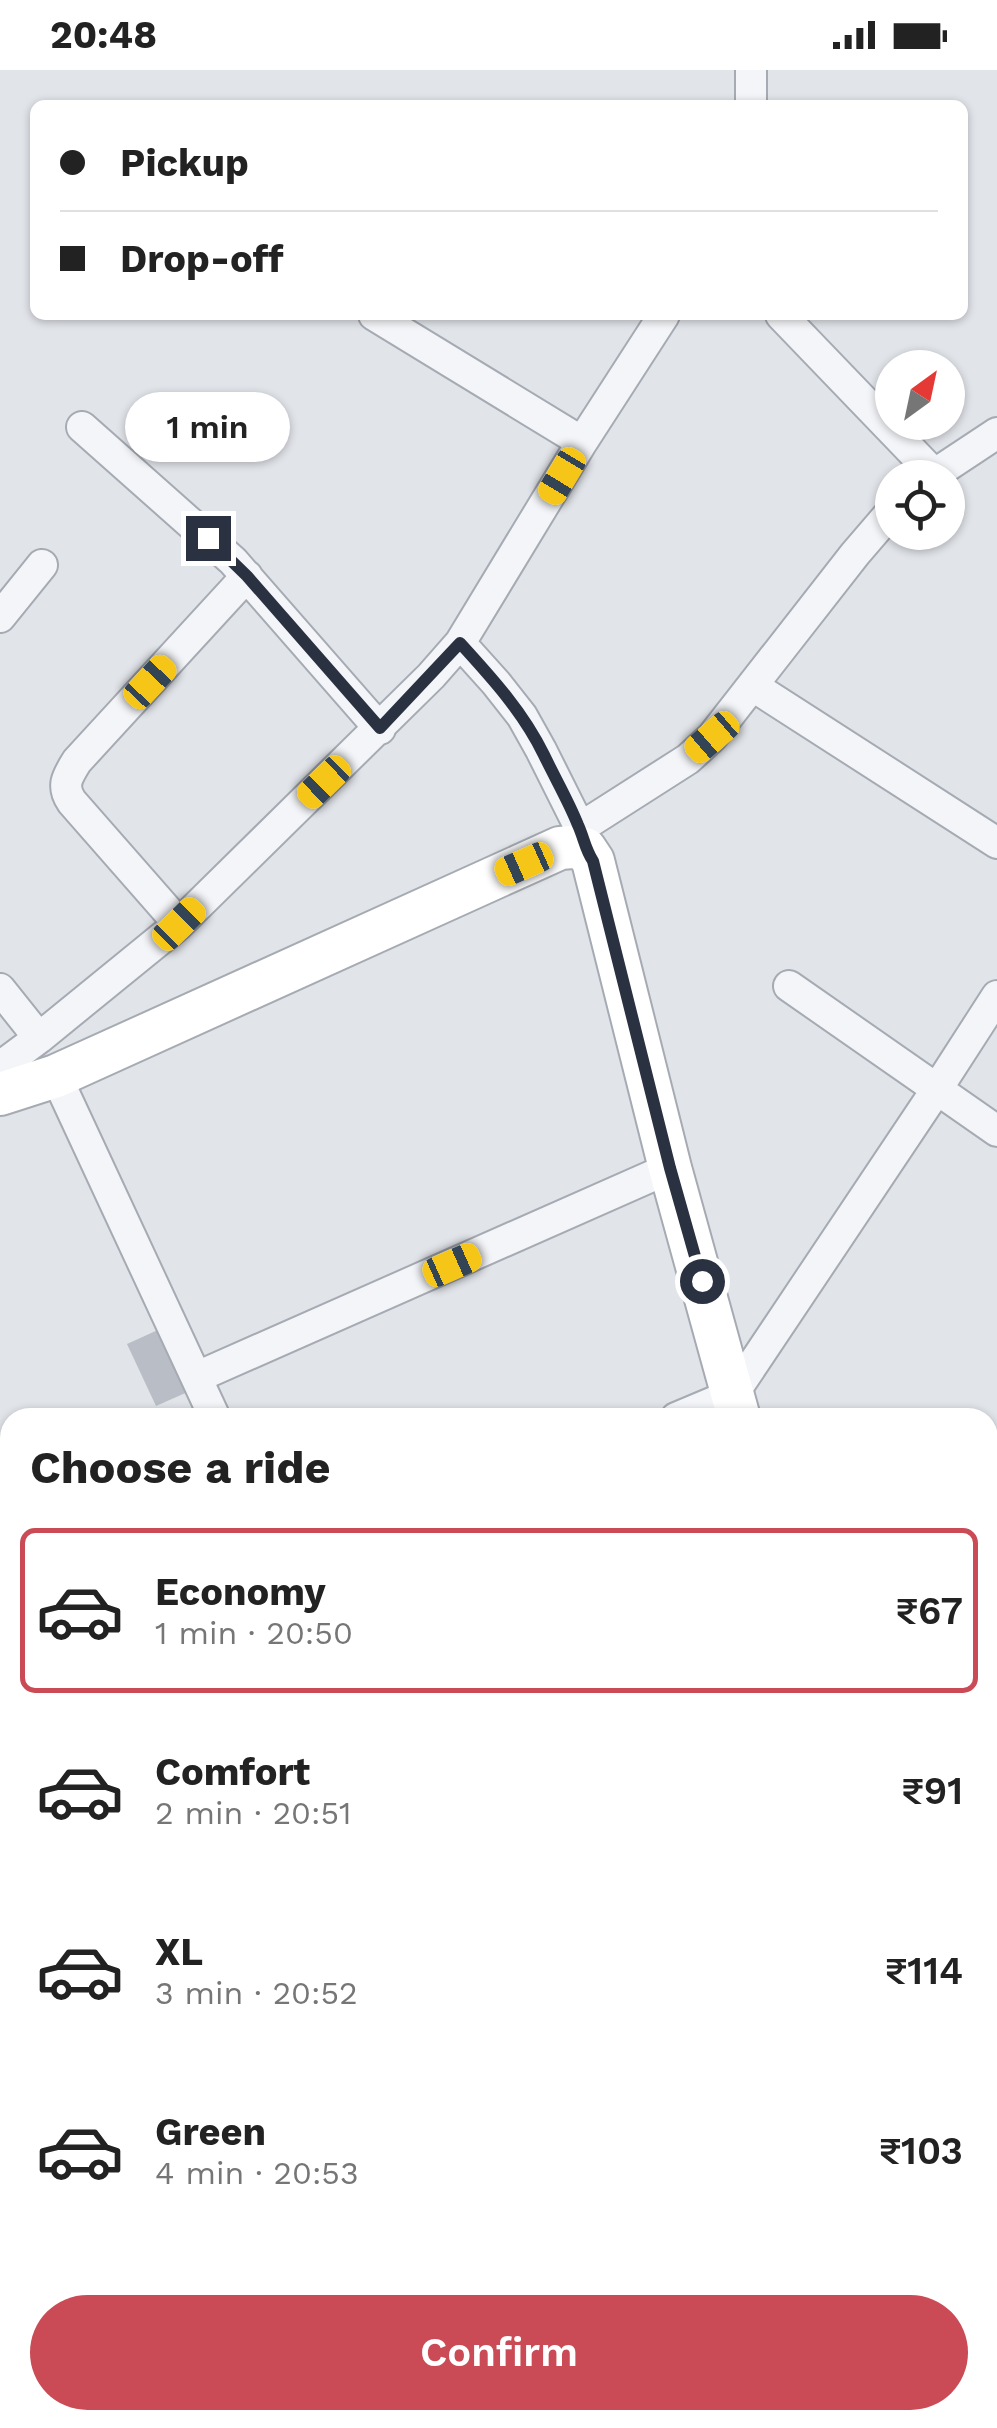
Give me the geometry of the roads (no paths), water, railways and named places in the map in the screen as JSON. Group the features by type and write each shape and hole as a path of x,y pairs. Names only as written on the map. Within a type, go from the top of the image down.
{"street":[{"path":"750,70 751,100"},
{"path":"382,320 582,442"},
{"path":"0,1094 48,1057 380,728 460,643 661,320"},
{"path":"786,320 916,460"},
{"path":"82,427 233,561 380,728"},
{"path":"956,460 997,433"},
{"path":"0,1067 48,1057 560,848 572,847 712,737 875,531"},
{"path":"0,617 42,565"},
{"path":"179,924 72,802 64,783 77,761 247,576"},
{"path":"460,643 522,716 593,861 670,1168 736,1406"},
{"path":"752,686 997,843"},
{"path":"789,986 997,1130"},
{"path":"0,989 48,1057 211,1408"},
{"path":"736,1406 997,996"},
{"path":"197,1377 670,1168"}]}
